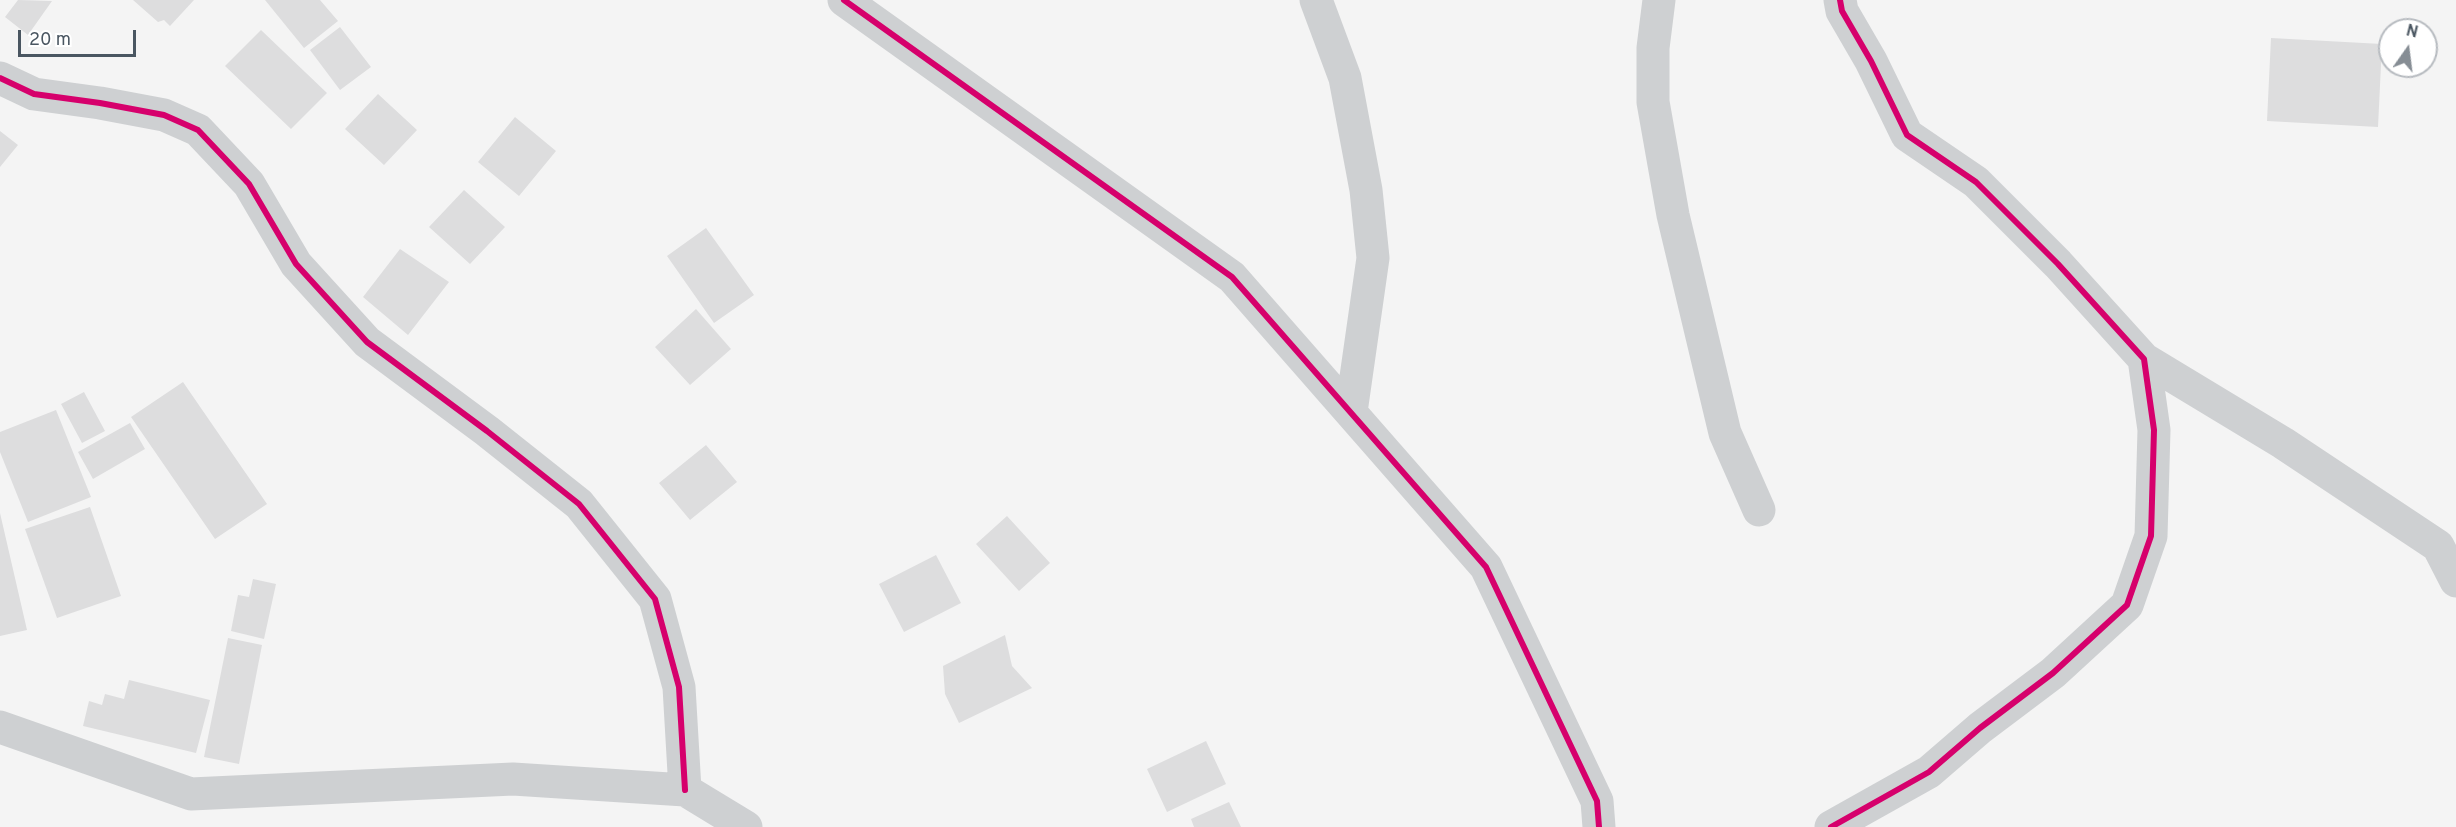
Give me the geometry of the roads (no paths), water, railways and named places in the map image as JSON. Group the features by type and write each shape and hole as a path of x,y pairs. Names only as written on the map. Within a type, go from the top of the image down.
{"street":[{"path":"844,0 1232,277 1486,567 1597,801 1599,827"},
{"path":"1316,0 1345,78 1366,190 1373,258 1350,412"},
{"path":"1659,0 1653,48 1653,102 1673,215 1725,433 1759,510"},
{"path":"1840,0 1842,11 1871,61 1907,135 1976,182 2058,264 2144,359 2283,443 2438,546 2456,581"},
{"path":"0,78 34,94 164,114 198,130 249,184 296,264 367,342 487,431 579,504 655,599 679,687 685,790"},
{"path":"1831,827 1929,772 1980,728 2053,673 2127,605 2151,536 2154,430 2144,359"},
{"path":"0,728 191,794 513,779 685,790 746,827"}]}
